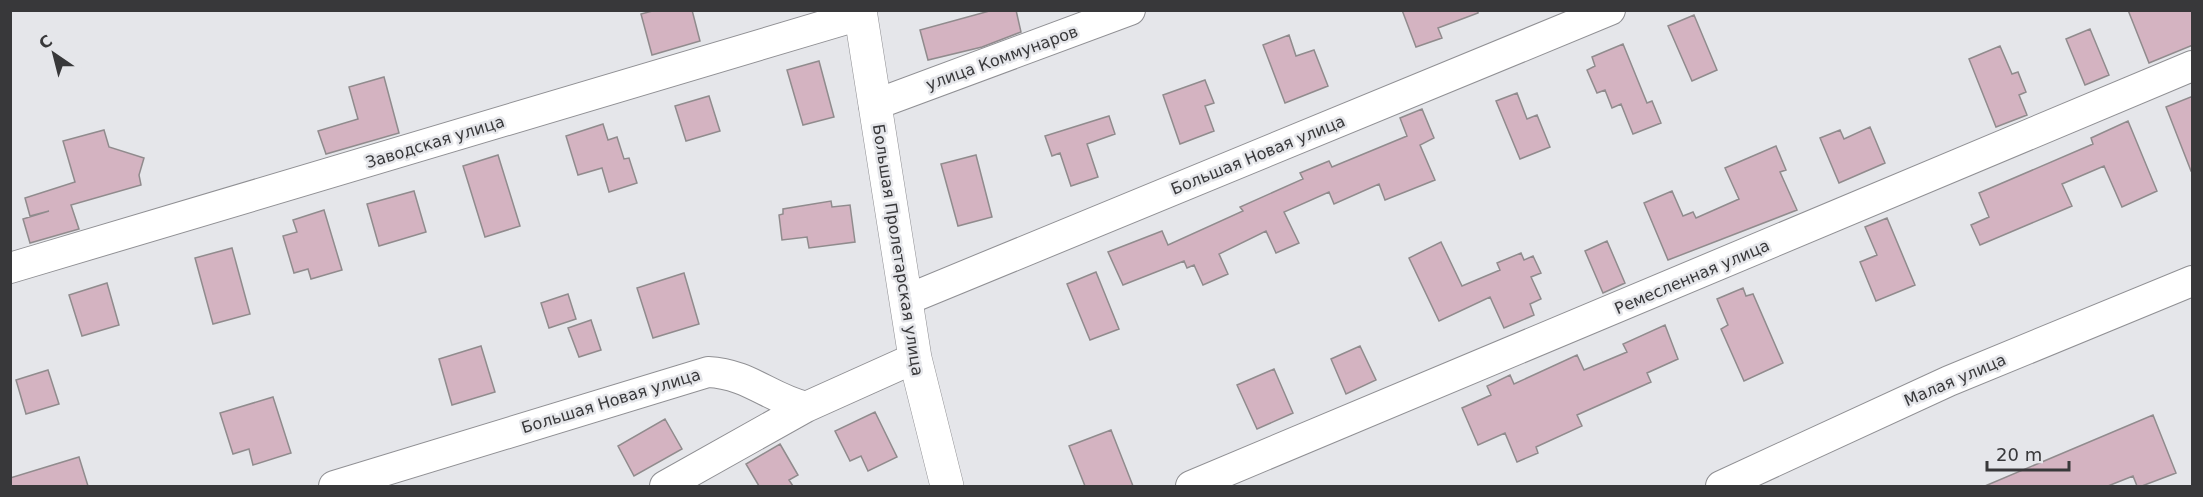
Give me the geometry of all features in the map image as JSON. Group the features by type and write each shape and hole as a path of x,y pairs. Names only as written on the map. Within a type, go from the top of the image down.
{"street":[{"name":"улица Коммунаров","path":"874,105 1131,10"},
{"name":"Большая Новая улица","path":"906,300 1610,10"},
{"name":"Большая Пролетарская улица","path":"860,13 915,358 947,486"},
{"name":"Заводская улица","path":"10,268 860,13"},
{"name":"Ремесленная улица","path":"1191,486 2193,66"},
{"name":"Малая улица","path":"1721,486 1949,381 2193,281"},
{"path":"665,486 806,407 915,358"},
{"name":"Большая Новая улица","path":"334,486 708,372 743,378 787,402 806,407"}],"building":[{"path":"656,10 692,10 700,41 652,55 641,14"},
{"path":"993,10 1016,10 1021,32 982,47 928,60 920,30"},
{"path":"1402,10 1478,10 1478,13 1438,28 1442,38 1416,47"},
{"path":"2128,10 2193,10 2193,45 2149,63"},
{"path":"1694,15 1717,70 1692,81 1668,26"},
{"path":"2090,29 2109,75 2085,85 2066,39"},
{"path":"1289,35 1296,56 1314,50 1328,86 1285,103 1263,45"},
{"path":"1623,44 1647,103 1652,101 1661,123 1633,134 1621,104 1612,108 1605,90 1597,93 1587,70 1595,66 1592,57"},
{"path":"2000,46 2012,74 2018,72 2026,92 2019,95 2027,115 1996,127 1969,59"},
{"path":"819,61 834,117 803,125 787,70"},
{"path":"384,77 399,133 326,154 318,131 358,119 349,87"},
{"path":"1205,80 1214,103 1205,106 1214,131 1180,144 1163,95"},
{"path":"1517,93 1527,119 1537,115 1550,147 1520,159 1496,101"},
{"path":"709,96 720,131 686,141 675,106"},
{"path":"2193,96 2193,170 2191,171 2166,107"},
{"path":"1422,109 1434,138 1420,145 1435,180 1385,200 1379,184 1334,204 1329,192 1284,212 1299,243 1276,253 1266,231 1219,254 1228,274 1203,285 1194,265 1187,268 1184,261 1123,285 1108,252 1162,231 1168,245 1243,211 1240,207 1303,179 1300,173 1329,161 1332,167 1407,136 1400,118"},
{"path":"1109,116 1115,134 1087,144 1098,177 1071,186 1060,153 1052,156 1045,136"},
{"path":"2128,121 2157,191 2122,207 2104,166 2062,184 2072,206 1980,245 1971,225 1989,217 1979,193 2093,144 2091,138"},
{"path":"603,124 608,140 617,137 624,159 629,158 637,183 609,192 602,168 578,175 566,136"},
{"path":"1870,127 1885,163 1839,183 1820,138 1840,130 1844,139"},
{"path":"104,130 109,147 144,158 139,175 141,185 71,205 79,229 30,243 23,219 49,211 30,216 25,198 75,182 63,141"},
{"path":"1776,146 1786,170 1780,172 1797,210 1668,260 1644,203 1672,191 1683,216 1693,212 1696,218 1739,199 1725,168"},
{"path":"498,155 520,226 485,237 463,166"},
{"path":"976,155 992,217 958,226 941,164"},
{"path":"414,191 426,232 379,246 367,204"},
{"path":"831,201 832,207 850,205 855,242 809,248 807,237 782,240 779,215 783,214 783,209"},
{"path":"324,210 342,270 311,279 308,269 294,273 283,236 297,232 293,220"},
{"path":"1887,218 1915,285 1876,301 1860,262 1877,255 1865,227"},
{"path":"1607,241 1625,283 1603,293 1585,251"},
{"path":"1441,242 1462,286 1500,270 1497,263 1521,253 1524,260 1533,256 1541,273 1531,277 1541,299 1530,304 1534,315 1504,328 1490,297 1439,321 1409,258"},
{"path":"232,248 250,314 213,324 195,258"},
{"path":"1096,272 1119,329 1090,340 1067,284"},
{"path":"684,273 699,324 653,338 637,288"},
{"path":"107,283 119,325 82,336 69,295"},
{"path":"1743,288 1746,296 1753,294 1783,363 1744,381 1721,329 1728,325 1717,299"},
{"path":"568,294 576,319 549,328 541,303"},
{"path":"591,320 601,350 579,357 568,328"},
{"path":"1665,325 1678,359 1647,373 1651,382 1577,415 1582,426 1536,447 1538,453 1517,462 1505,433 1478,445 1462,408 1491,395 1487,386 1510,375 1514,384 1577,355 1584,370 1627,352 1623,344"},
{"path":"481,346 495,392 452,405 439,359"},
{"path":"1360,346 1376,380 1346,394 1331,359"},
{"path":"1274,369 1293,413 1257,429 1237,385"},
{"path":"48,370 59,404 26,414 16,380"},
{"path":"273,397 291,453 253,465 249,449 233,454 220,413"},
{"path":"875,412 897,457 868,471 861,456 850,461 835,431"},
{"path":"2153,415 2176,473 2142,486 2137,486 2133,476 2108,486 1985,486"},
{"path":"665,419 682,449 634,476 618,446"},
{"path":"1111,430 1133,486 1085,486 1069,446"},
{"path":"780,444 798,475 789,480 793,486 759,486 746,464"},
{"path":"79,457 88,486 10,486 10,478"}]}
